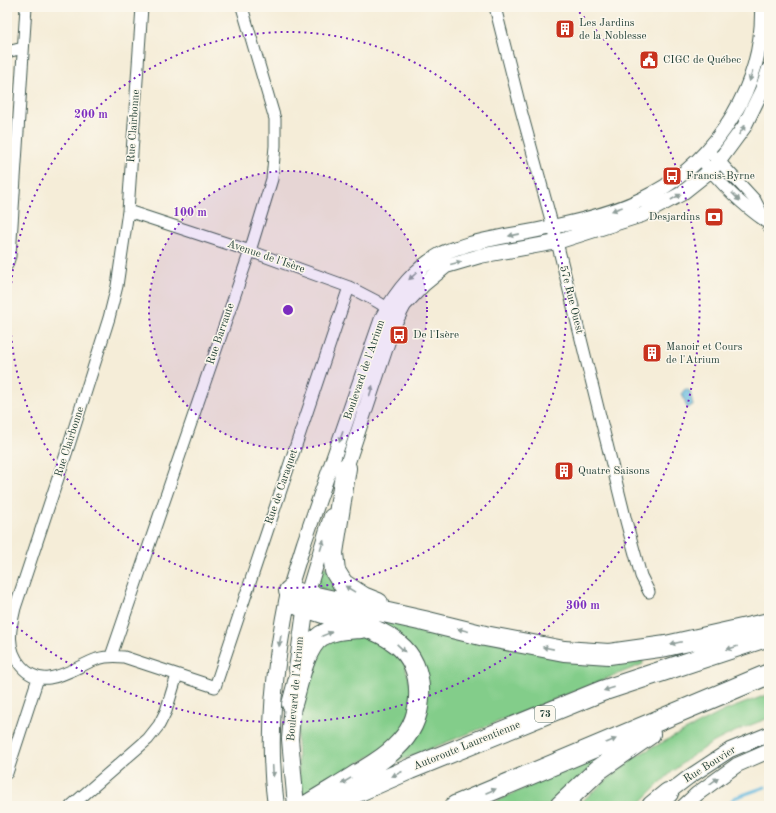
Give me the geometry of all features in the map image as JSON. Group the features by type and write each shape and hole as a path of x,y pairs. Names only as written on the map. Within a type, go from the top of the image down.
{"highway":[{"path":"346,468 333,553 335,571 343,584 363,597 424,621"},
{"path":"297,599 424,621 485,636 564,651 609,654 666,646 769,623"},
{"path":"297,599 388,637 405,650 415,668 420,689 418,710 414,724 406,737 383,759 316,804"},
{"path":"292,704 308,651 314,642 322,636 337,630 368,628"},
{"name":"Autoroute Laurentienne","path":"316,804 410,769 602,691 769,636"},
{"path":"455,806 769,674"},
{"path":"560,806 598,770 682,711"},
{"path":"652,806 663,799"}],"main road":[{"name":"Boulevard de l'Atrium","path":"296,806 290,739 297,599"},
{"name":"Boulevard de l'Atrium","path":"276,805 272,754 273,707 278,654 297,599"}],"street":[{"path":"8,259 26,7"},
{"name":"Rue Clairbonne","path":"38,678 27,673 16,660 10,644 10,629 15,608 68,448 118,286 128,211 142,7"},
{"name":"Rue Barraute","path":"112,656 250,251 272,179 275,146 274,119 242,7"},
{"name":"57e Rue Ouest","path":"495,7 557,242 628,528 641,576 649,592"},
{"name":"Boulevard de l'Atrium","path":"297,599 346,468 392,326 394,297 406,281 444,252 477,242 552,227 595,216 653,194 677,178 703,154 725,128 740,104 748,84 760,38 762,7"},
{"path":"7,52 23,48"},
{"name":"Boulevard de l'Atrium","path":"297,599 304,543 380,324 393,312 404,305 424,284 446,266 480,256 557,242 642,216 681,194 715,166 744,127 762,90 769,69"},
{"path":"703,154 755,200 768,222"},
{"name":"Avenue de l'Isère","path":"128,211 250,251 349,287 376,300 393,312"},
{"name":"Rue de Caraquet","path":"177,675 214,687 349,287"},
{"path":"7,773 38,678 49,679 98,659 112,656 124,657 177,675 166,711 159,725 148,739 70,806"},
{"name":"Rue Bouvier","path":"663,799 689,777 730,750 769,734"},
{"name":"Rue Bouvier","path":"684,806 697,794 737,765 769,751"}],"green space":[{"path":"326,567 337,591 335,593 316,587 321,569"},
{"path":"363,614 642,657 643,664 387,766 424,685"},
{"path":"350,633 380,640 403,658 415,701 398,740 300,798 297,741 301,703 316,648"},
{"path":"769,694 769,718 704,748 672,772 637,806 576,806 636,756 724,711"},
{"path":"603,752 606,755 548,806 486,806"}],"water":[{"path":"686,389 690,391 693,405 687,408 682,393"}],"waterway":[{"path":"727,806 734,798 765,787"}],"place":[{"name":"Les Jardins de la Noblesse","path":"565,29"},
{"name":"CIGC de Québec","path":"649,60"},
{"name":"Francis-Byrne","path":"672,176"},
{"name":"Desjardins","path":"714,217"},
{"name":"De l'Isère","path":"399,335"},
{"name":"Manoir et Cours de l'Atrium","path":"652,353"},
{"name":"Quatre Saisons","path":"564,471"}]}
